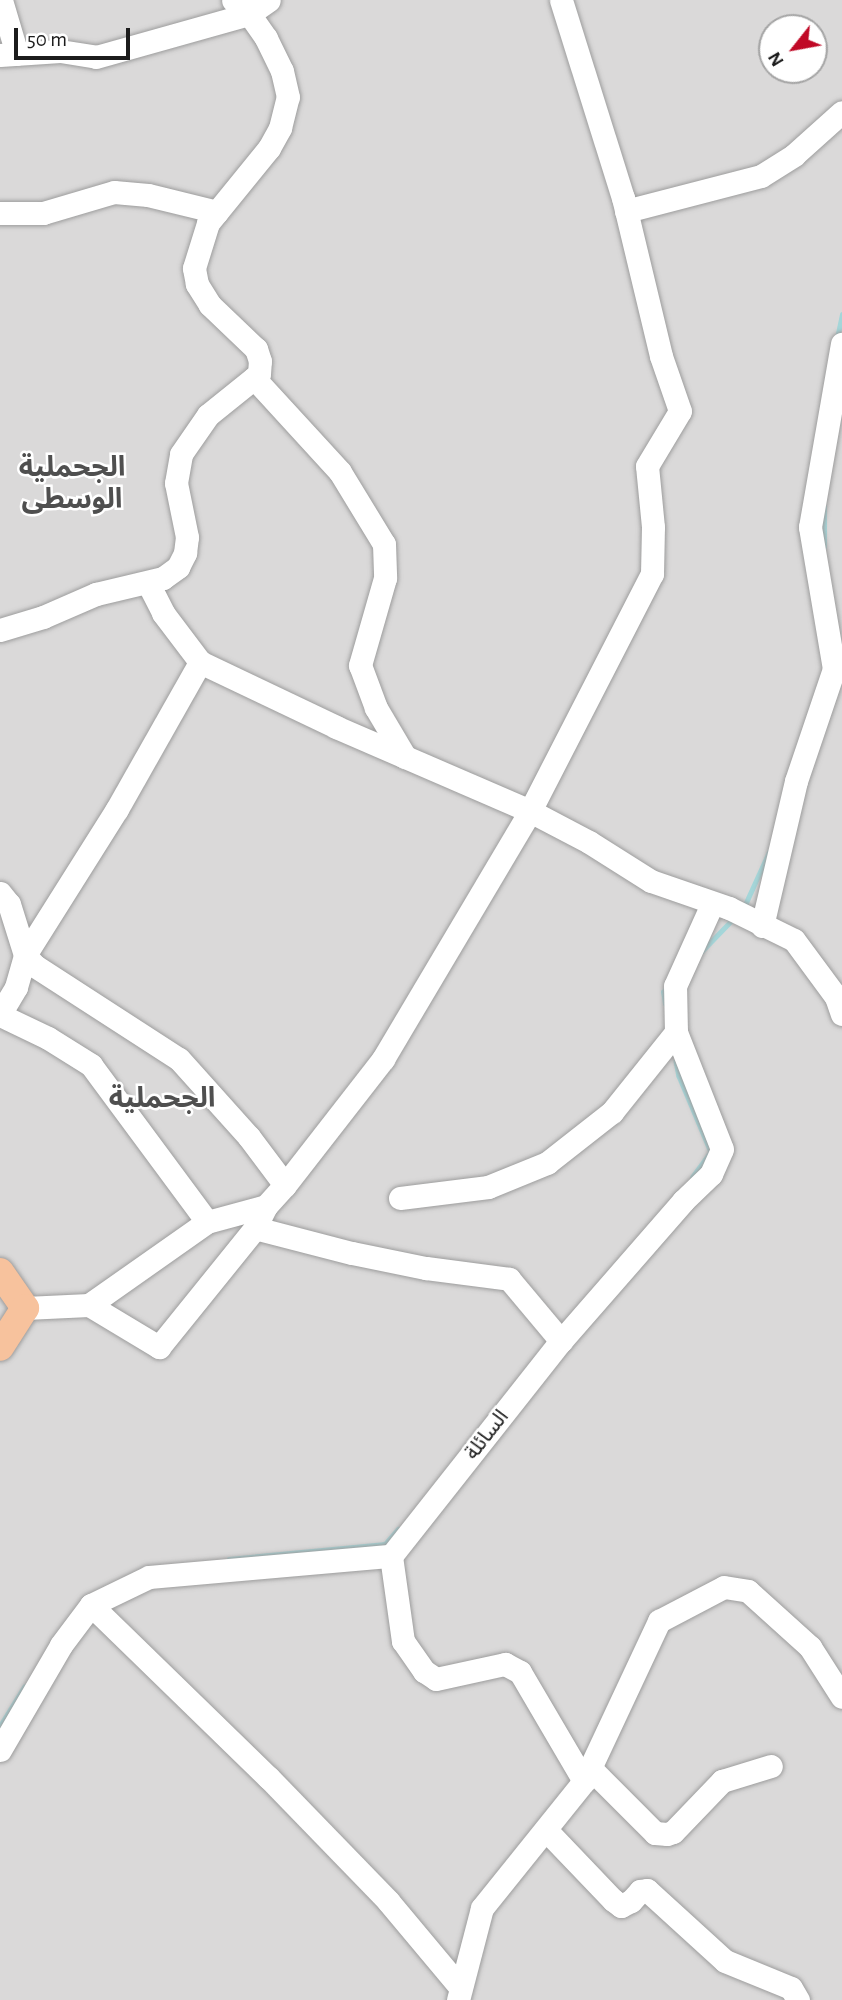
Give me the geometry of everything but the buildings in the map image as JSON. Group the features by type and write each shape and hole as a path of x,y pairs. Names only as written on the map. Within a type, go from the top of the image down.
{"main road":[{"path":"0,1272 25,1308 0,1347"}],"street":[{"path":"1,0 8,54 60,51 96,57 241,7 269,0"},
{"path":"89,1305 159,1347 255,1228 266,1206 383,1059 530,811 652,574 653,527 647,466 680,411 661,356 626,211 561,0"},
{"path":"0,631 43,617 96,594 163,578 178,567 185,553 187,537 176,483 181,454 208,415 259,374 260,361 256,349 225,321 197,285 196,253 208,223 268,148 280,128 288,97 282,71 241,7"},
{"path":"626,211 761,176 794,155 842,111"},
{"path":"0,213 43,213 114,192 148,195 217,212"},
{"path":"762,926 796,781 834,669 810,527 842,344"},
{"path":"254,378 340,472 384,544 385,578 360,665 376,708 405,757"},
{"path":"148,583 163,613 200,662 405,757 530,811 589,842 651,881 729,908 794,940 836,997 842,1014"},
{"path":"200,662 117,809 25,955 16,987 0,1014 48,1038 91,1065 207,1222"},
{"path":"0,893 9,904 25,955 35,966 179,1059 285,1185"},
{"name":"السائلة","path":"391,1556 561,1340 682,1201 711,1174 722,1149 676,1032 675,986 712,904"},
{"path":"400,1198 488,1187 547,1163 612,1112 676,1032"},
{"path":"25,1308 89,1305 207,1222 266,1206"},
{"path":"255,1228 365,1256 509,1279 561,1340"},
{"path":"0,1750 61,1645 92,1605 149,1577 391,1556 403,1641 424,1671 436,1679 505,1664 520,1672 587,1775 655,1833 674,1832 722,1781 771,1766"},
{"path":"458,1993 482,1908 587,1775 659,1621 724,1587 748,1591 810,1647 842,1697"},
{"path":"92,1605 269,1778 388,1901 458,1993"},
{"path":"546,1830 612,1900 621,1906 640,1891 647,1890 725,1961 791,1988 798,2000"}],"shaded area":[{"path":"0,0 842,0 842,2000 0,2000"}],"waterway":[{"path":"837,338 842,315"},
{"path":"824,507 824,547"},
{"path":"744,907 769,852"},
{"path":"700,953 733,919"},
{"path":"665,1004 663,992 668,987"},
{"path":"676,1061 679,1076 711,1152 693,1177"},
{"path":"229,1559 385,1544 398,1529"},
{"path":"0,1726 24,1687"}],"district":[{"name":"الجحملية الوسطى","path":"72,484"},
{"name":"الجحملية","path":"162,1099"}]}
